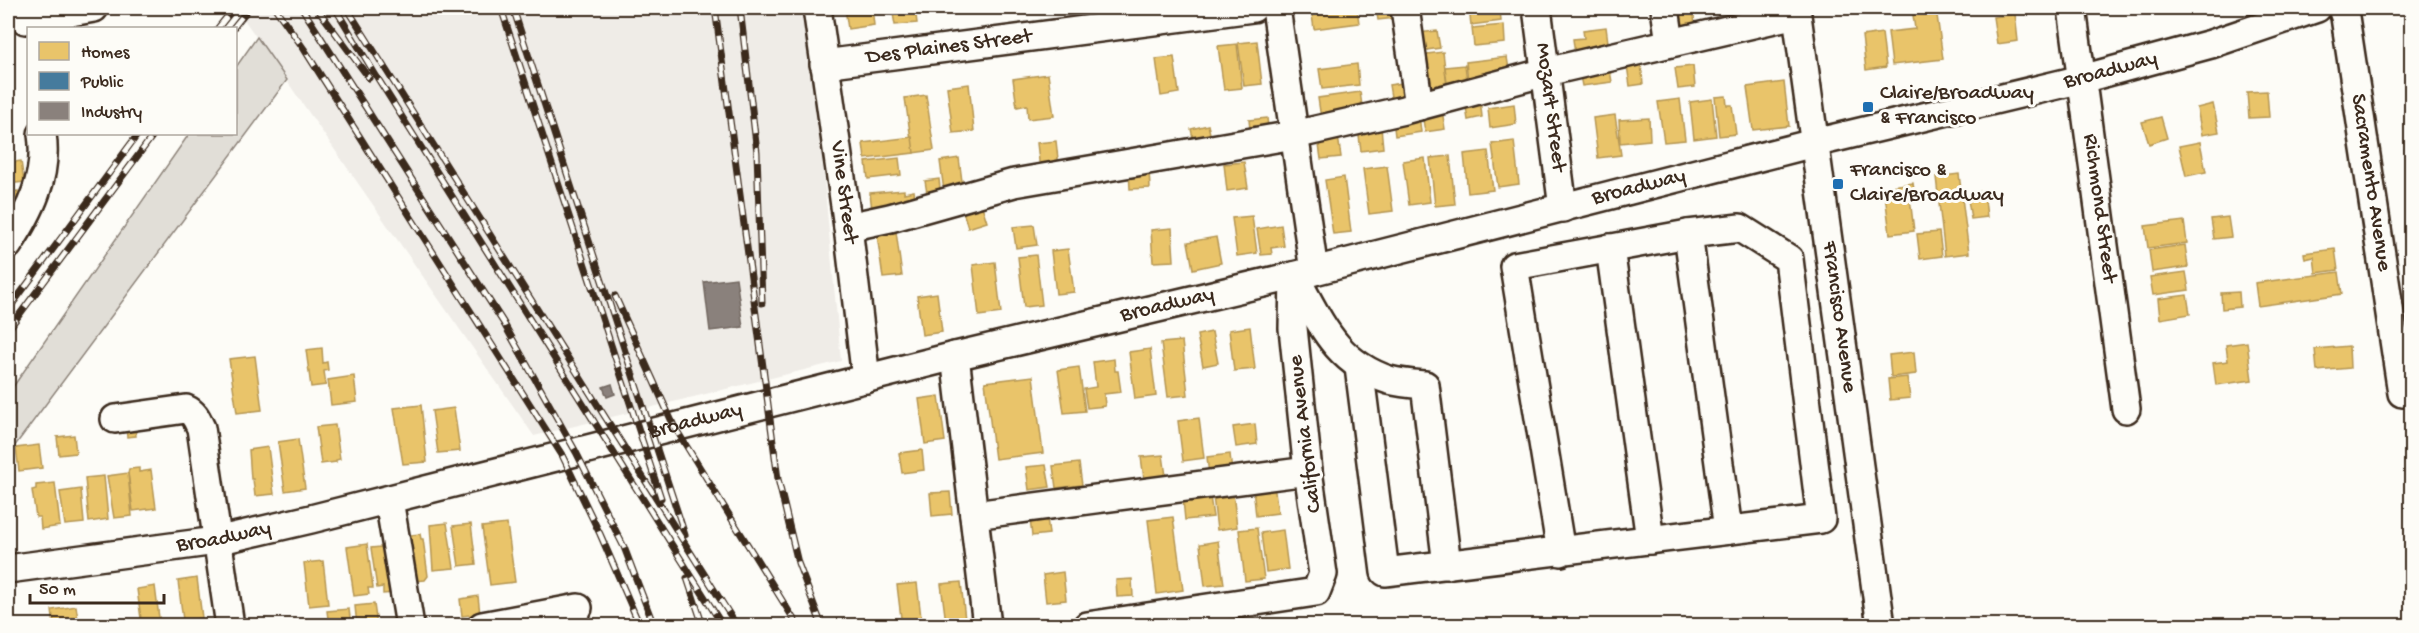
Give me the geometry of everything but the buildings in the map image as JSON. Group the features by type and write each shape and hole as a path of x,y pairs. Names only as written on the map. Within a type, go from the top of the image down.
{"street":[{"path":"26,23 94,8"},
{"name":"Vine Street","path":"817,8 848,227 866,379"},
{"name":"Des Plaines Street","path":"824,64 1253,8"},
{"name":"California Avenue","path":"1087,626 1316,592 1323,574 1308,471 1293,328 1304,273 1294,135 1276,8"},
{"path":"1405,8 1419,106"},
{"name":"Mozart Street","path":"1537,8 1563,208"},
{"path":"1665,8 1670,43"},
{"name":"Richmond Street","path":"2072,8 2126,409"},
{"name":"Broadway","path":"8,568 216,541 389,500 955,356 1304,273 1814,143 2082,79 2211,44 2317,8"},
{"name":"Sacramento Avenue","path":"2342,8 2407,392"},
{"path":"848,227 890,218 1014,183 1294,135 1419,106 1546,72 1796,11"},
{"name":"Francisco Avenue","path":"1796,11 1881,626"},
{"path":"8,245 24,221 40,188 45,152 42,135"},
{"path":"1535,215 1543,260"},
{"path":"1359,367 1385,572 1561,552 1821,519 1789,259 1740,228 1688,234 1514,266 1561,552"},
{"path":"1688,234 1728,530"},
{"path":"1610,248 1650,540"},
{"path":"1304,273 1332,343 1359,367 1390,380 1425,385 1448,565"},
{"path":"955,356 987,626"},
{"path":"116,419 186,410 193,412 201,429 230,626"},
{"path":"974,515 1308,471"},
{"path":"389,500 410,626"},
{"path":"482,626 578,608"}],"shaded area":[{"path":"236,8 808,8 841,361 534,436"},
{"path":"257,37 287,80 8,455 8,394 188,135 237,135 237,66"}],"railway":[{"path":"219,27 234,8"},
{"path":"234,27 249,8"},
{"path":"275,8 304,49 562,455 640,626"},
{"path":"302,8 503,322 576,452 624,547 654,626"},
{"path":"317,8 369,78"},
{"path":"335,8 723,626"},
{"path":"347,8 737,626"},
{"path":"501,8 661,498"},
{"path":"513,8 685,535"},
{"path":"715,8 778,479 798,563 822,626"},
{"path":"740,8 757,152 762,303"},
{"path":"8,310 137,135"},
{"path":"8,330 153,135"},
{"path":"615,296 674,426 798,626"},
{"path":"687,578 703,626"}],"place":[{"name":"Claire/Broadway & Francisco","path":"1868,107"},
{"name":"Francisco & Claire/Broadway","path":"1838,184"}]}
